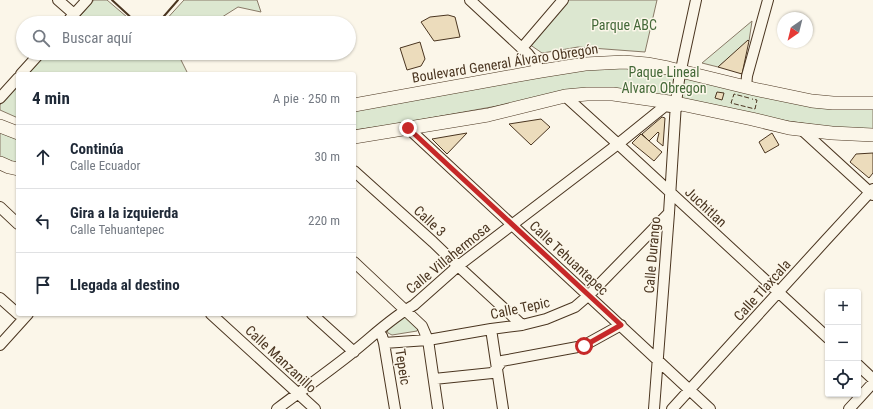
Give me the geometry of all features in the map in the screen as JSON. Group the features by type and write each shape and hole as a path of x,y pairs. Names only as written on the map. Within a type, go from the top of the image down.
{"main road":[{"name":"Boulevard General Álvaro Obregón","path":"356,104 585,64 624,62 647,64 681,70 746,87 812,101 833,103 873,103"},
{"path":"356,137 488,115 565,96 587,94 613,94 802,130 873,135"},
{"path":"0,126 16,132"},
{"path":"0,162 9,167 16,169"}],"street":[{"path":"58,0 74,14 87,0"},
{"path":"470,0 522,48 541,71"},
{"path":"522,48 563,0"},
{"name":"Calle Durango","path":"654,409 676,106 681,70 696,0"},
{"path":"746,87 747,76 768,0"},
{"path":"23,72 34,60"},
{"path":"0,98 16,80"},
{"name":"Juchitlan","path":"565,96 825,335"},
{"name":"Calle Villahermosa","path":"277,409 354,352 379,330 414,305 458,266 618,144 665,106 676,106"},
{"name":"Calle Tehuantepec","path":"408,128 513,224 710,409"},
{"path":"802,130 872,192"},
{"name":"Calle 3","path":"356,173 522,325"},
{"name":"Calle Tlaxcala","path":"672,409 825,241 872,192"},
{"path":"0,207 16,222"},
{"name":"Calle Tepic","path":"384,343 428,340 522,325 546,319 575,307 589,295 669,213"},
{"path":"356,264 422,326 428,340 438,409"},
{"path":"0,298 16,310"},
{"path":"0,345 21,316"},
{"name":"Calle Manzanillo","path":"213,316 314,409"},
{"path":"314,316 354,352"},
{"path":"434,379 492,372 502,361 584,346 621,325"},
{"path":"491,329 503,409"},
{"name":"Tepeic","path":"379,330 384,343 395,409"},
{"path":"861,368 873,379"},
{"path":"849,409 873,383"}],"green space":[{"path":"94,0 107,0 126,16 80,16"},
{"path":"184,0 257,0 261,12 238,7 224,16 169,16"},
{"name":"Parque ABC","path":"567,0 657,0 645,52 578,47 542,53 529,44"},
{"path":"752,21 749,41 718,67 702,63"},
{"path":"41,60 181,60 187,72 30,72"},
{"name":"Paque Lineal Alvaro Obregon","path":"581,60 810,96 873,98 873,133 581,91 391,125 356,130 356,100"},
{"path":"16,87 16,117 0,110 0,105"},
{"path":"0,127 16,133 16,162 0,158"},
{"path":"404,315 418,329 417,331 392,335 388,333 387,330"}],"building":[{"path":"448,15 455,17 460,37 434,41 421,22 430,17"},
{"path":"748,40 742,74 718,67"},
{"path":"420,42 425,59 421,66 407,70 400,48"},
{"path":"717,92 724,93 722,100 715,98"},
{"path":"662,117 665,118 663,146 657,141 658,132 649,141 642,134"},
{"path":"541,119 550,127 531,145 509,124"},
{"path":"467,133 447,154 432,139"},
{"path":"772,133 779,145 765,153 759,142"},
{"path":"641,134 662,152 654,161 632,143"},
{"path":"873,153 873,173 869,178 850,162 856,154"}],"fence":[{"path":"749,98 734,94 731,103 755,109 757,100 752,99"}],"wall":[{"path":"112,0 129,16"},
{"path":"164,16 178,0"}],"route":[{"path":"408,128 621,325 584,346"}]}
